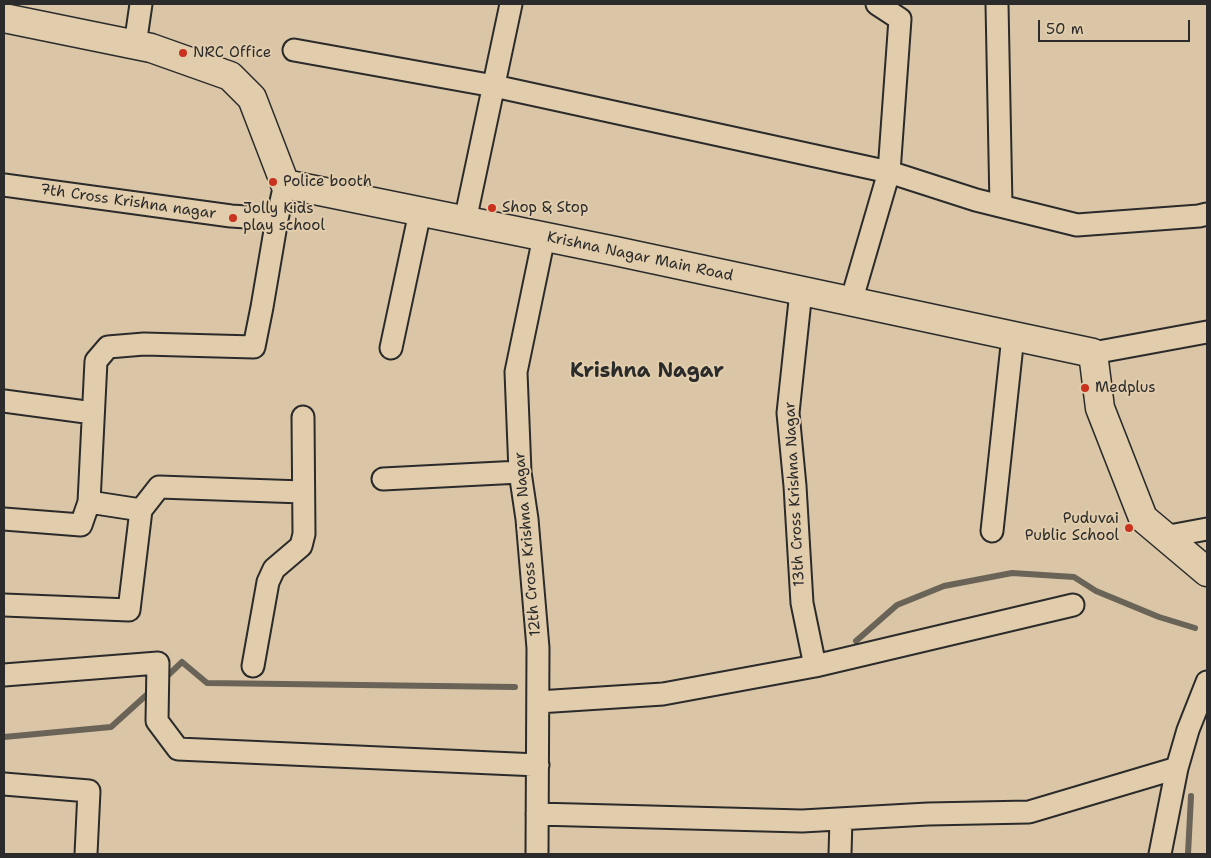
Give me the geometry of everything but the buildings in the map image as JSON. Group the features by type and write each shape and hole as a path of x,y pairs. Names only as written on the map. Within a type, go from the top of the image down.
{"street":[{"path":"135,44 141,4"},
{"path":"465,221 511,4"},
{"path":"851,302 889,172 900,19 877,4"},
{"path":"997,4 1001,206"},
{"path":"4,18 135,44 230,76 252,98 285,184 254,347 144,344 108,347 96,361 89,502 81,525 4,519"},
{"path":"294,50 494,86 889,172 976,200 1077,225 1207,214"},
{"name":"Krishna Nagar Main Road","path":"285,184 1093,353"},
{"name":"7th Cross Krishna nagar","path":"4,185 231,216 277,219"},
{"path":"390,348 420,212"},
{"name":"12th Cross Krishna Nagar","path":"537,854 538,648 527,519 520,472 516,372 544,237"},
{"name":"13th Cross Krishna Nagar","path":"801,291 788,413 795,486 802,603 815,666"},
{"path":"1207,332 1093,353 1100,408 1144,518 1207,572"},
{"path":"992,531 1013,336"},
{"path":"4,400 93,413"},
{"path":"253,666 268,582 274,569 301,546 304,534 303,417"},
{"path":"383,479 520,472"},
{"path":"4,605 129,610 140,510 159,487 303,492"},
{"path":"89,502 140,510"},
{"path":"1164,537 1207,529"},
{"path":"538,702 663,694 815,666 1072,605"},
{"path":"4,675 158,662 157,721 178,749 538,765"},
{"path":"1160,854 1177,768 1188,730 1207,682"},
{"path":"537,814 802,821 928,814 1029,812 1177,768"},
{"path":"8,784 89,791 86,854"},
{"path":"840,854 841,819"}],"waterway":[{"path":"856,641 897,605 944,586 1012,573 1074,577 1096,591 1159,617 1195,628"},
{"path":"163,680 182,662 207,683 515,687"},
{"path":"4,737 111,727 152,690"},
{"path":"1188,854 1191,796"}],"place":[{"name":"NRC Office","path":"183,53"},
{"name":"Police booth","path":"273,182"},
{"name":"Shop & Stop","path":"492,208"},
{"name":"Jolly Kids play school","path":"233,218"},
{"name":"Medplus","path":"1085,388"},
{"name":"Puduvai Public School","path":"1129,528"}],"district":[{"name":"Krishna Nagar","path":"647,372"}]}
